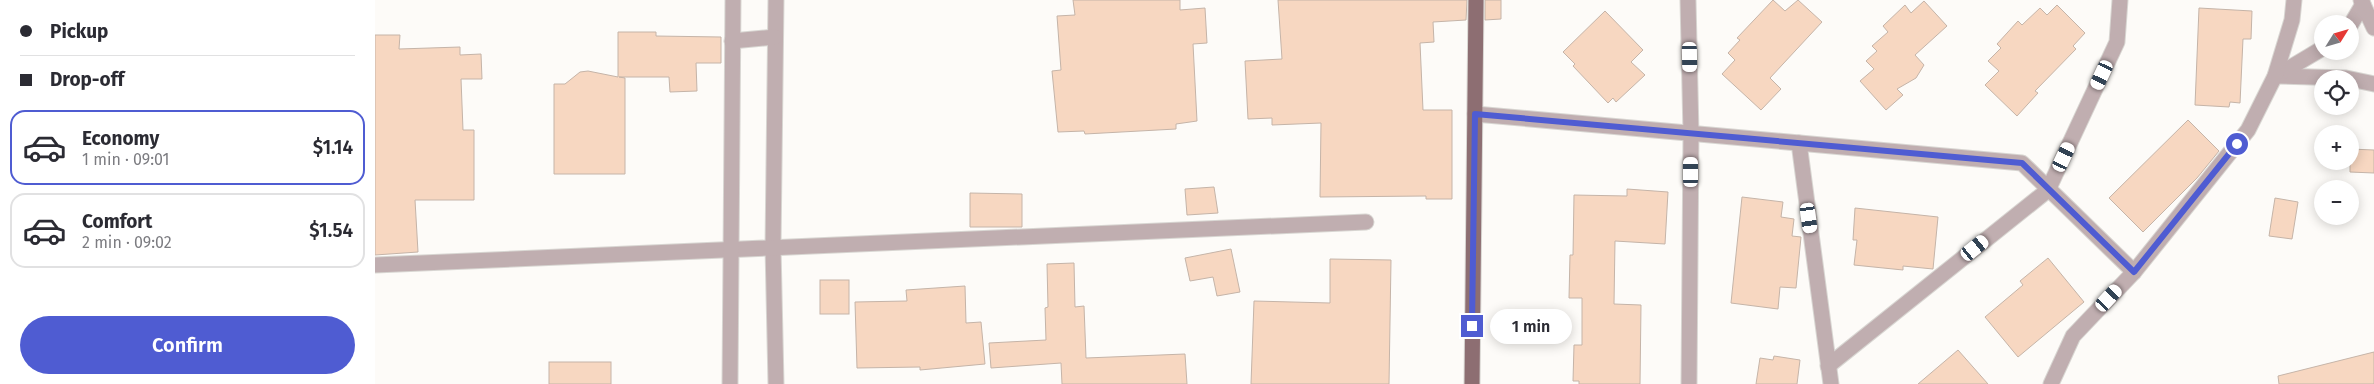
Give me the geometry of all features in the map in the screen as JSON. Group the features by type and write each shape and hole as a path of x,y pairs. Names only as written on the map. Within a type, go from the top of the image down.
{"main road":[{"path":"1472,384 1476,0"}],"street":[{"path":"730,384 733,0"},
{"path":"776,0 773,247 776,384"},
{"path":"1689,0 1691,134 1689,384"},
{"path":"1828,366 2049,190 2117,42 2119,0"},
{"path":"2051,384 2073,336 2134,272 2248,130 2275,76 2292,20 2295,0"},
{"path":"2356,15 2362,2"},
{"path":"2362,2 2374,28"},
{"path":"732,41 775,37"},
{"path":"2275,76 2314,53"},
{"path":"2275,76 2346,78 2374,84"},
{"path":"1475,114 2022,163 2134,272"},
{"path":"1799,144 1831,384"},
{"path":"375,265 1366,222"}],"building":[{"path":"1073,0 1180,0 1180,10 1205,8 1207,43 1193,44 1197,121 1176,124 1176,129 1085,134 1084,131 1058,132 1052,71 1061,70 1057,16 1075,15"},
{"path":"1278,0 1467,0 1466,20 1433,22 1434,42 1420,43 1423,110 1452,110 1452,199 1426,199 1426,196 1320,197 1321,123 1272,125 1272,118 1248,119 1245,61 1282,59"},
{"path":"1485,0 1501,0 1501,19 1485,20"},
{"path":"1773,0 1785,11 1798,0 1822,22 1770,78 1781,89 1761,110 1722,74 1735,60 1728,53 1740,40 1737,38"},
{"path":"1924,1 1947,26 1915,55 1924,65 1916,78 1897,89 1903,95 1886,110 1860,81 1874,69 1866,61 1877,51 1872,46 1888,32 1883,26 1905,5 1911,13"},
{"path":"2057,5 2085,33 2073,46 2076,49 2035,91 2038,93 2017,116 1985,85 1999,71 1988,61 2001,48 1997,44 2018,21 2022,25 2040,8 2047,15"},
{"path":"2199,8 2252,11 2251,39 2243,39 2240,103 2230,102 2229,107 2195,105"},
{"path":"1605,11 1643,50 1631,62 1645,75 1616,102 1613,98 1608,103 1573,66 1575,64 1563,52"},
{"path":"618,32 656,32 656,36 721,37 721,63 696,63 697,91 670,92 669,77 619,77 625,78 625,174 554,174 554,84 565,84 580,72 588,71 618,77"},
{"path":"375,35 400,35 399,49 460,47 460,55 481,54 482,79 461,79 463,130 474,130 474,200 415,200 418,252 375,255"},
{"path":"2188,120 2219,151 2197,178 2143,232 2109,198"},
{"path":"2359,149 2374,150 2374,173 2350,172 2350,170 2359,170"},
{"path":"1214,187 1218,213 1187,215 1185,189"},
{"path":"1627,189 1668,192 1665,244 1615,241 1614,304 1641,305 1640,384 1579,384 1579,381 1573,381 1574,345 1582,345 1582,298 1569,298 1570,255 1573,255 1574,195 1627,196"},
{"path":"970,193 1022,194 1022,227 970,227"},
{"path":"1742,197 1783,202 1781,217 1794,219 1792,236 1801,237 1796,288 1780,287 1778,309 1731,303"},
{"path":"2275,198 2298,202 2292,239 2269,236"},
{"path":"1855,208 1938,217 1933,269 1903,266 1903,270 1854,265 1857,240 1853,240"},
{"path":"1231,249 1240,292 1217,296 1213,277 1190,281 1185,258"},
{"path":"2048,258 2084,302 2018,357 1985,317 2023,285 2020,281"},
{"path":"1330,259 1391,260 1389,384 1251,384 1254,301 1330,303"},
{"path":"1074,263 1075,307 1084,306 1086,358 1185,354 1187,384 1062,384 1061,363 991,368 989,343 1046,340 1045,308 1048,307 1047,264"},
{"path":"820,280 849,280 849,314 820,314"},
{"path":"965,286 966,323 981,322 985,364 920,370 920,367 857,368 855,302 907,301 906,290"},
{"path":"1958,350 1988,384 1918,384"},
{"path":"2374,352 2374,384 2279,384 2278,376"},
{"path":"1774,356 1800,360 1797,384 1756,384 1760,358 1773,360"},
{"path":"549,362 611,362 611,384 549,384"}],"route":[{"path":"1472,326 1475,114 2022,163 2134,272 2189,201 2237,144"}]}
